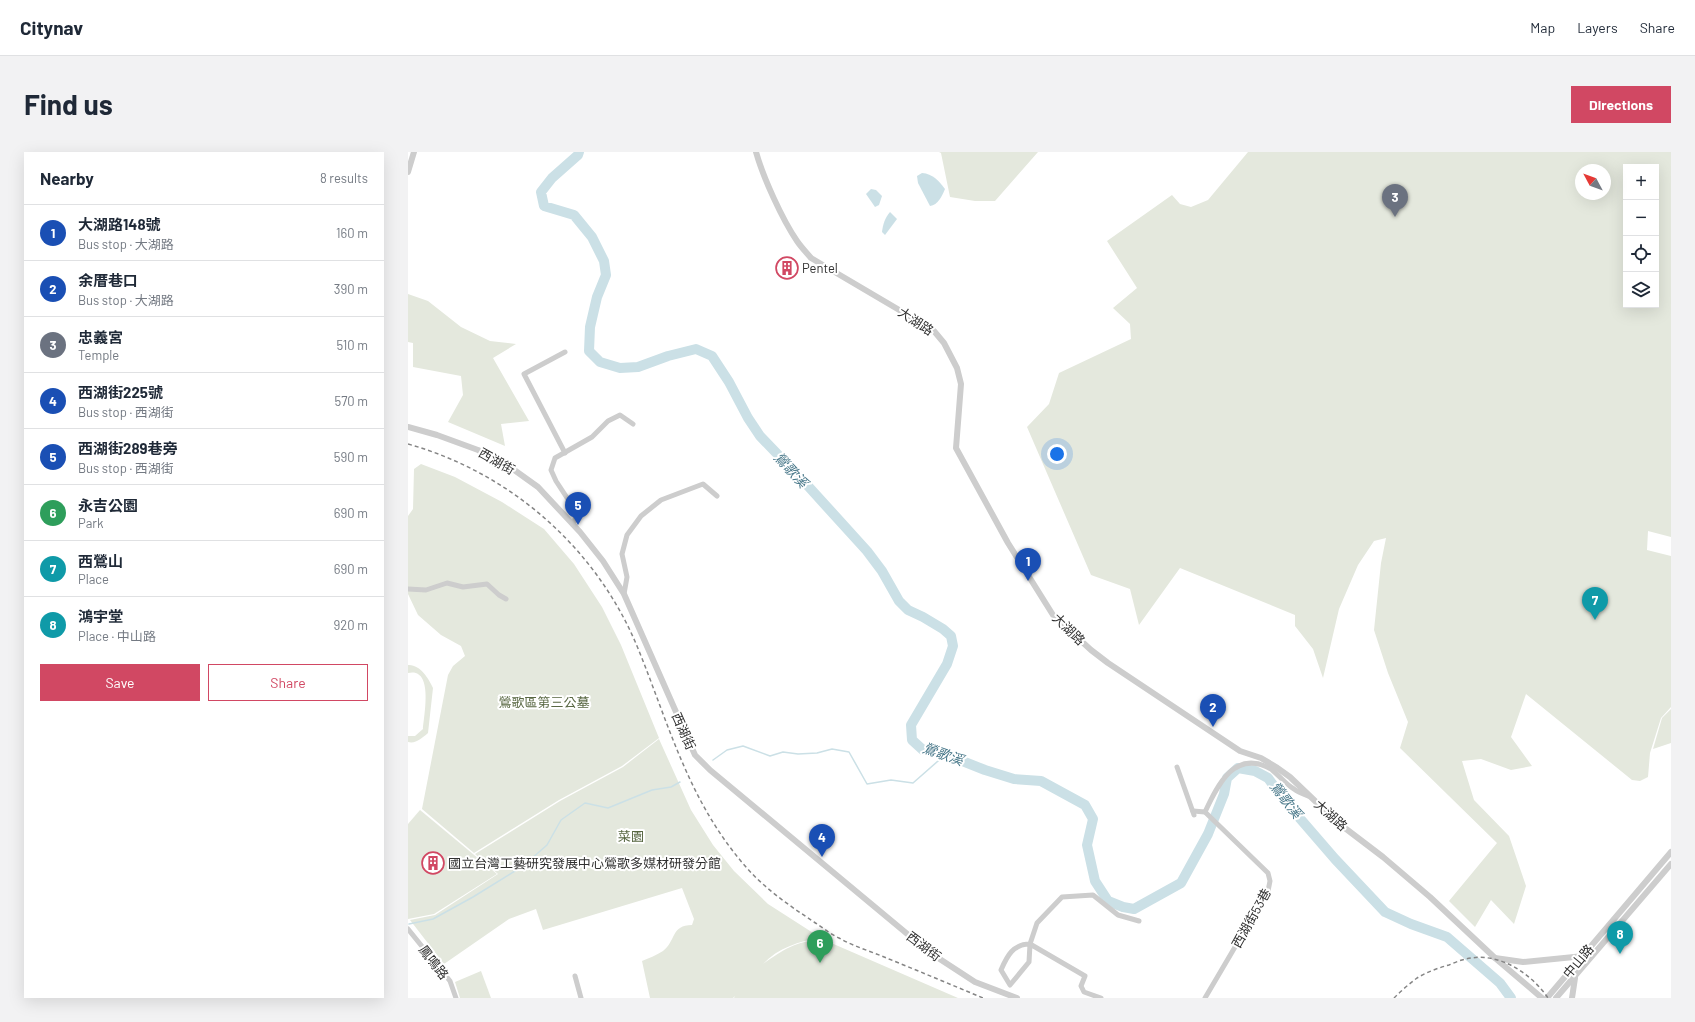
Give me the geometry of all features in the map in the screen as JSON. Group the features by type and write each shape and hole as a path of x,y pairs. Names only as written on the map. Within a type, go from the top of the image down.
{"street":[{"path":"408,172 414,152"},
{"name":"大湖路","path":"756,152 758,162 791,231 798,243 811,258 934,331 944,343 958,368 961,384 956,448 1008,543 1053,615 1091,650 1125,675 1240,751 1261,758 1290,777 1337,822 1430,897 1495,958 1542,998"},
{"path":"565,352 524,374 565,453"},
{"path":"573,525 577,513 556,481 551,470 556,458 592,437 608,421 620,415 633,424"},
{"name":"西湖街","path":"408,427 437,435 478,450 506,464 538,487 573,525 603,561 624,594 695,755 710,770 929,952 975,982 1017,998"},
{"path":"624,594 627,577 622,554 627,535 641,516 661,500 703,484 717,496"},
{"path":"408,589 426,590 447,583 463,587 487,584 498,595 506,600"},
{"path":"1177,767 1193,813 1205,812 1213,795 1236,765 1246,763 1257,763 1272,770 1293,789 1311,797"},
{"name":"西湖街53巷","path":"1205,812 1268,873 1270,881 1268,891 1205,998"},
{"name":"中山路","path":"1547,998 1671,852"},
{"name":"中山路","path":"1556,998 1671,864"},
{"path":"1101,998 1084,992 1081,986 1085,976 1030,944 1021,944 1008,954 1001,970 1010,985 1029,962 1030,944 1037,923 1062,897 1093,895 1118,916 1139,921"},
{"name":"鳳鳴路","path":"408,929 450,981 456,998"},
{"path":"1495,958 1523,962 1582,955 1591,958"},
{"path":"575,976 581,998"},
{"path":"1572,998 1575,977"}],"green space":[{"path":"939,152 1038,152 995,201 975,201 950,197 941,153"},
{"path":"1248,152 1671,152 1671,537 1648,531 1647,550 1671,556 1671,707 1661,718 1650,753 1648,777 1640,781 1632,780 1526,694 1511,737 1532,766 1511,770 1481,759 1462,761 1474,800 1509,836 1526,886 1514,924 1491,900 1475,927 1449,901 1497,843 1400,748 1408,722 1388,673 1374,630 1381,563 1386,538 1374,541 1358,565 1339,609 1323,678 1313,649 1295,626 1295,615 1180,568 1139,625 1130,589 1091,575 1027,427 1049,404 1059,373 1131,339 1130,324 1113,308 1137,288 1107,241 1172,195 1180,204 1191,207 1208,200"},
{"path":"408,294 428,301 461,327 490,341 516,344 493,358 529,421 501,424 505,446 448,422 463,395 461,376 413,367 413,343 408,342"},
{"name":"鶯歌區第三公墓","path":"421,464 455,477 502,502 544,529 574,564 602,607 621,645 659,738 622,766 559,800 474,853 422,809 448,675 453,666 465,656 461,646 441,635 418,615 408,594 408,516 413,509 414,469"},
{"path":"408,665 412,665 420,669 429,680 433,688 428,733 414,742 408,742 408,736 415,736 423,729 426,694 421,677 416,673 408,673"},
{"path":"1671,709 1671,743 1653,749 1662,718"},
{"name":"菜園","path":"659,739 691,810 713,845 734,871 768,904 821,938 797,943 789,946 769,958 763,964 777,954 797,944 822,939 958,998 734,998 735,996 733,998 650,998 642,961 663,951 670,943 674,934 680,928 692,925 694,919 682,888 543,930 536,909 509,919 444,964 410,920 435,915 498,874 475,854 560,801 623,767"},
{"path":"420,810 497,874 434,914 408,919 408,824"},
{"path":"481,971 491,998 460,998 455,982"}],"shaded area":[{"path":"922,173 935,178 945,189 939,200 930,206 918,183 917,176"},
{"path":"871,189 876,190 882,196 879,205 875,207 866,194"},
{"path":"890,212 897,219 885,235 882,232 883,226"}],"waterway":[{"name":"鶯歌溪","path":"579,152 578,155 552,178 541,192 544,206 574,215 592,237 604,261 606,275 597,297 590,327 589,351 600,362 620,368 638,367 668,356 696,349 712,356 729,382 748,418 760,436 867,551 882,571 899,601 908,610 943,629 951,636 953,646 947,664 911,725 912,740 923,750 932,749 985,770 1014,779 1041,781 1085,805 1093,819 1087,845 1095,881 1108,901 1123,907 1134,909 1181,883 1208,834 1224,794 1227,778 1238,768 1255,771 1268,778 1284,800 1335,859 1385,912 1411,924 1447,937 1500,983 1511,998"},
{"path":"713,760 727,750 743,746 770,756 783,752 798,754 817,753 832,749 849,752 867,784 891,780 913,783 946,754"},
{"path":"409,924 433,919 473,897 523,866 547,845 561,820 585,803 608,808 652,790 671,787 680,782"}],"railway":[{"path":"408,444 446,457 481,474 515,495 546,519 574,547 598,577 620,610 637,646 670,733 694,789 709,816 726,842 761,883 787,903 829,932 845,941 983,998"},
{"path":"1394,998 1414,980 1425,974 1462,960 1478,957 1502,961 1513,966 1533,980 1548,998"}],"place":[{"name":"忠義宮","path":"1395,217"},
{"name":"Pentel","path":"787,268"},
{"name":"西湖街289巷旁","path":"578,525"},
{"name":"大湖路148號","path":"1028,581"},
{"name":"西鶯山","path":"1595,620"},
{"name":"余厝巷口","path":"1213,727"},
{"name":"西湖街225號","path":"822,857"},
{"name":"國立台灣工藝研究發展中心鶯歌多媒材研發分館","path":"433,863"},
{"name":"鴻宇堂","path":"1620,954"},
{"name":"永吉公園","path":"820,963"}]}
